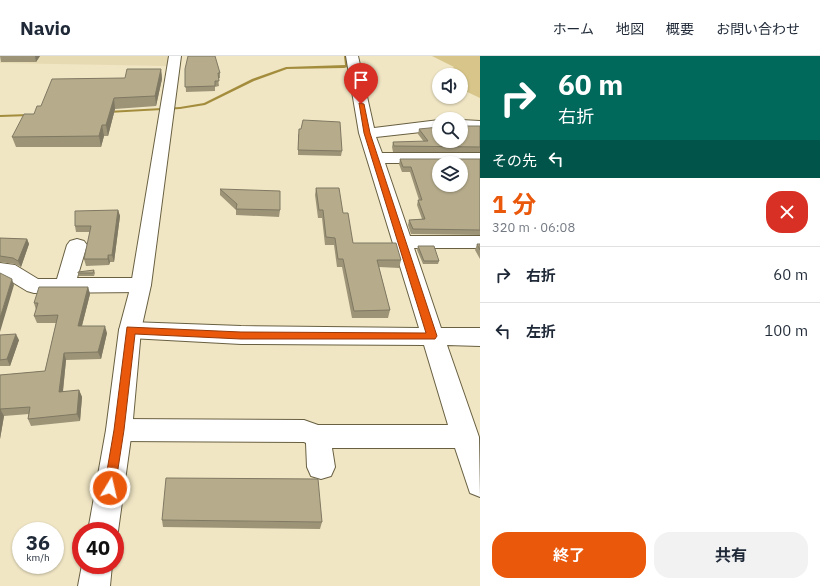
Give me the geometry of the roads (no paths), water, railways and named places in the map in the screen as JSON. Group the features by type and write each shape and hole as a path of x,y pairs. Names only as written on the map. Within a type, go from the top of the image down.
{"street":[{"path":"104,522 119,430 130,330 141,285 175,56"},
{"path":"352,56 367,133 452,400 473,450 480,484"},
{"path":"468,125 480,126"},
{"path":"367,133 432,126"},
{"path":"375,158 480,158"},
{"path":"402,242 480,242"},
{"path":"64,286 77,244"},
{"path":"0,270 8,270 34,286 141,285"},
{"path":"130,330 241,335 480,337"},
{"path":"119,430 304,431 318,436 473,450"},
{"path":"318,436 321,467"},
{"path":"94,586 96,574"}],"waterway":[{"path":"108,112 180,108 205,104 253,80 287,68 347,66 346,56"},
{"path":"0,116 29,115"}]}
